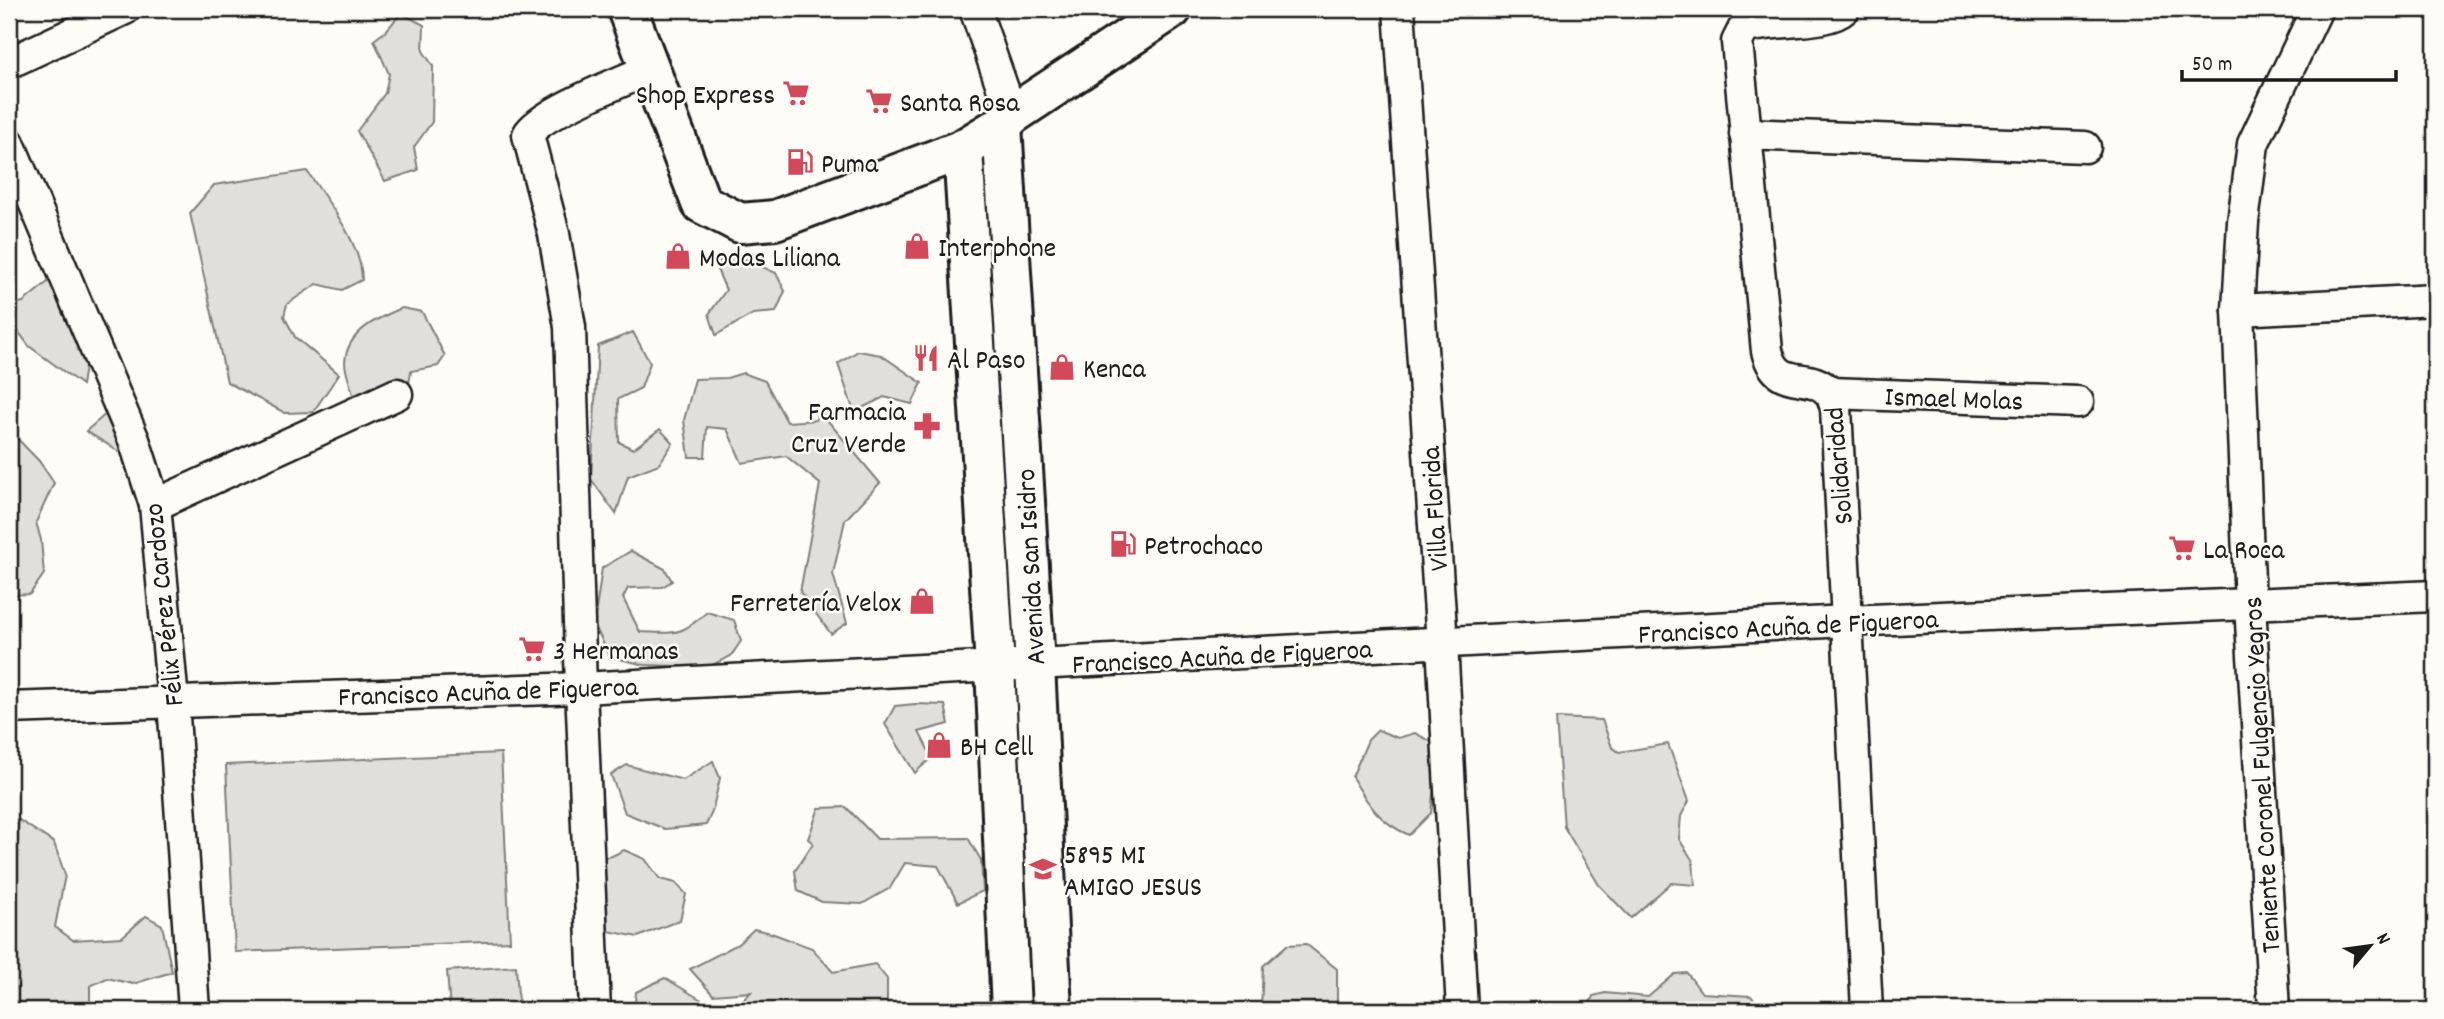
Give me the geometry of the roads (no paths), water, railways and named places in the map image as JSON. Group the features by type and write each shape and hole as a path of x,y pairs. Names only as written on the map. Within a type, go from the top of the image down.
{"main road":[{"path":"627,9 701,203 740,223 775,220 963,149 1172,9"},
{"name":"Avenida San Isidro","path":"1007,120 1052,1010"},
{"name":"Avenida San Isidro","path":"963,149 995,667 1011,1010"}],"street":[{"path":"9,63 125,9"},
{"path":"975,9 1007,120"},
{"name":"Villa Florida","path":"1399,9 1442,643 1462,1010"},
{"name":"Solidaridad","path":"1844,9 1831,18 1758,23 1744,28 1737,42 1770,364 1779,374 1817,383 1830,393 1836,408 1867,1010"},
{"name":"Teniente Coronel Fulgencio Yegros","path":"2274,1010 2250,605 2238,310 2243,222 2253,144 2317,9"},
{"path":"595,1010 581,688 570,327 554,234 528,135 537,124 559,111 650,69"},
{"path":"1745,134 2085,148"},
{"name":"Félix Pérez Cardozo","path":"9,143 134,440 155,505 173,701 194,1010"},
{"path":"2238,310 2435,300"},
{"name":"Ismael Molas","path":"1830,393 2078,402"},
{"path":"155,505 397,394"},
{"name":"Francisco Acuña de Figueroa","path":"9,708 581,688 1847,621 2435,596"}],"place":[{"name":"Shop Express","path":"796,93"},
{"name":"Santa Rosa","path":"879,101"},
{"name":"Puma","path":"800,162"},
{"name":"Interphone","path":"917,246"},
{"name":"Modas Liliana","path":"678,256"},
{"name":"Al Paso","path":"926,358"},
{"name":"Kenca","path":"1062,367"},
{"name":"Farmacia Cruz Verde","path":"927,426"},
{"name":"Petrochaco","path":"1123,544"},
{"name":"La Roca","path":"2182,548"},
{"name":"Ferretería Velox","path":"922,601"},
{"name":"3 Hermanas","path":"532,649"},
{"name":"BH Cell","path":"939,745"},
{"name":"5895 MI AMIGO JESUS","path":"1043,869"}]}
